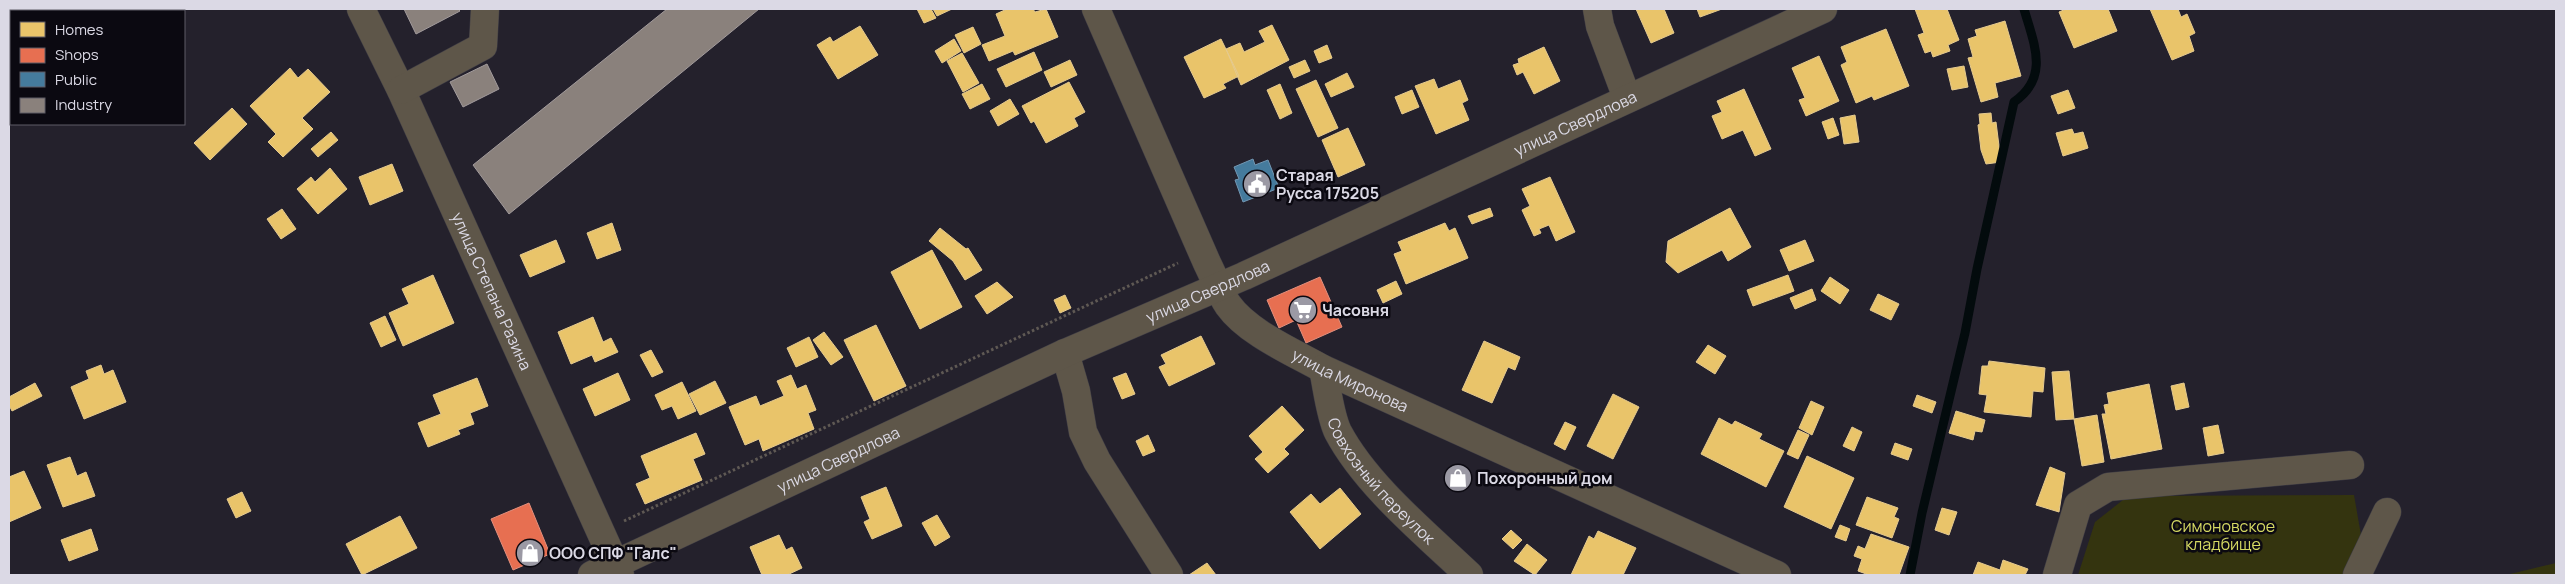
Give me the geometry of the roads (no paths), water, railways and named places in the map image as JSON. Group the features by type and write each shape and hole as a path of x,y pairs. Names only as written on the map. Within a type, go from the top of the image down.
{"street":[{"name":"улица Степана Разина","path":"361,9 401,90 601,532 609,572"},
{"path":"401,90 483,46 485,9"},
{"name":"улица Миронова","path":"1096,9 1207,264 1228,304 1264,336 1323,369 1777,575"},
{"path":"1597,9 1600,26 1627,98"},
{"name":"улица Свердлова","path":"609,572 1065,353 1220,286 1822,9"},
{"path":"1065,353 1076,391 1083,432 1097,461 1169,575"},
{"name":"Совхозный переулок","path":"1323,369 1338,431 1362,466 1393,503 1469,575"},
{"path":"2057,575 2078,505 2108,487 2350,465"},
{"path":"2357,575 2387,512"}],"waterway":[{"path":"1910,575 1922,513 1965,333 1977,269 2014,102 2025,92 2032,82 2036,71 2035,47 2024,9"}],"place":[{"name":"Старая Русса 175205","path":"1257,184"},
{"name":"Часовня","path":"1303,310"},
{"name":"Похоронный дом","path":"1458,478"},
{"name":"ООО СПФ \"Галс\"","path":"530,553"}],"park label":[{"name":"Симоновское кладбище","path":"2223,535"}]}
